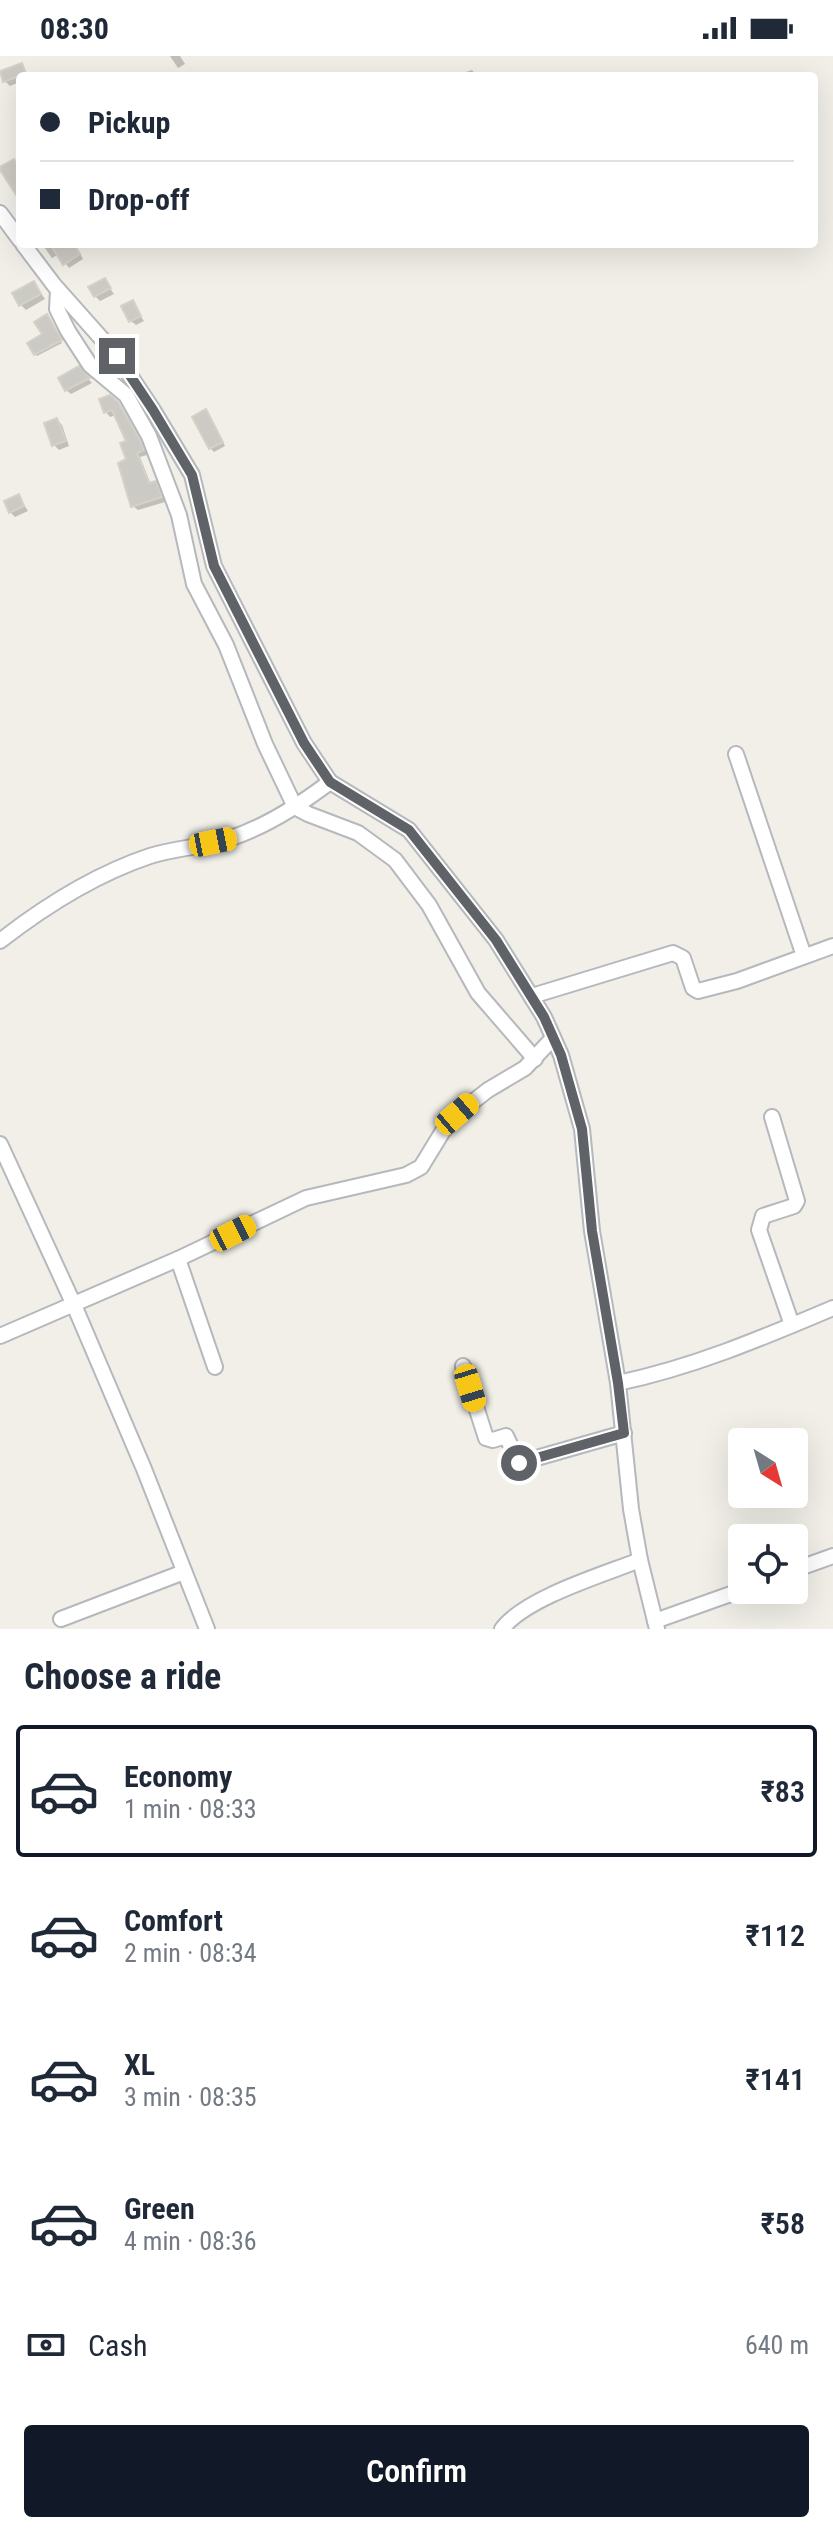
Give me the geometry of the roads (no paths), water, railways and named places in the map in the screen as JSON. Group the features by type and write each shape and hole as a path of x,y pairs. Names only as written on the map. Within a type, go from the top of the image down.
{"street":[{"path":"0,213 16,234"},
{"path":"26,248 58,290 117,356 192,475 214,566 304,743 330,782 409,830 496,940 532,996 553,1038 573,1091 582,1129 592,1231 618,1383 640,1560 665,1620 728,1595"},
{"path":"58,290 57,309 68,331 90,365 126,395 149,436 179,515 194,584 226,645 265,744 295,807 358,833 395,860 429,905 478,993 535,1059"},
{"path":"736,754 804,956"},
{"path":"0,941 54,902 100,877 150,856 229,838 295,807 330,782"},
{"path":"532,996 673,953 683,958 693,988 698,991 737,981 833,946"},
{"path":"0,1336 178,1259 306,1198 406,1175 421,1167 457,1114 535,1059 553,1038"},
{"path":"772,1117 797,1201 794,1206 763,1216 759,1230 792,1325"},
{"path":"0,1144 74,1305 150,1483 207,1629"},
{"path":"178,1259 215,1367"},
{"path":"618,1383 685,1368 833,1308"},
{"path":"463,1366 486,1438 493,1440 506,1436 519,1463 624,1433"},
{"path":"808,1565 833,1556"},
{"path":"502,1629 515,1614 532,1604 640,1560"},
{"path":"61,1619 184,1572"}]}
